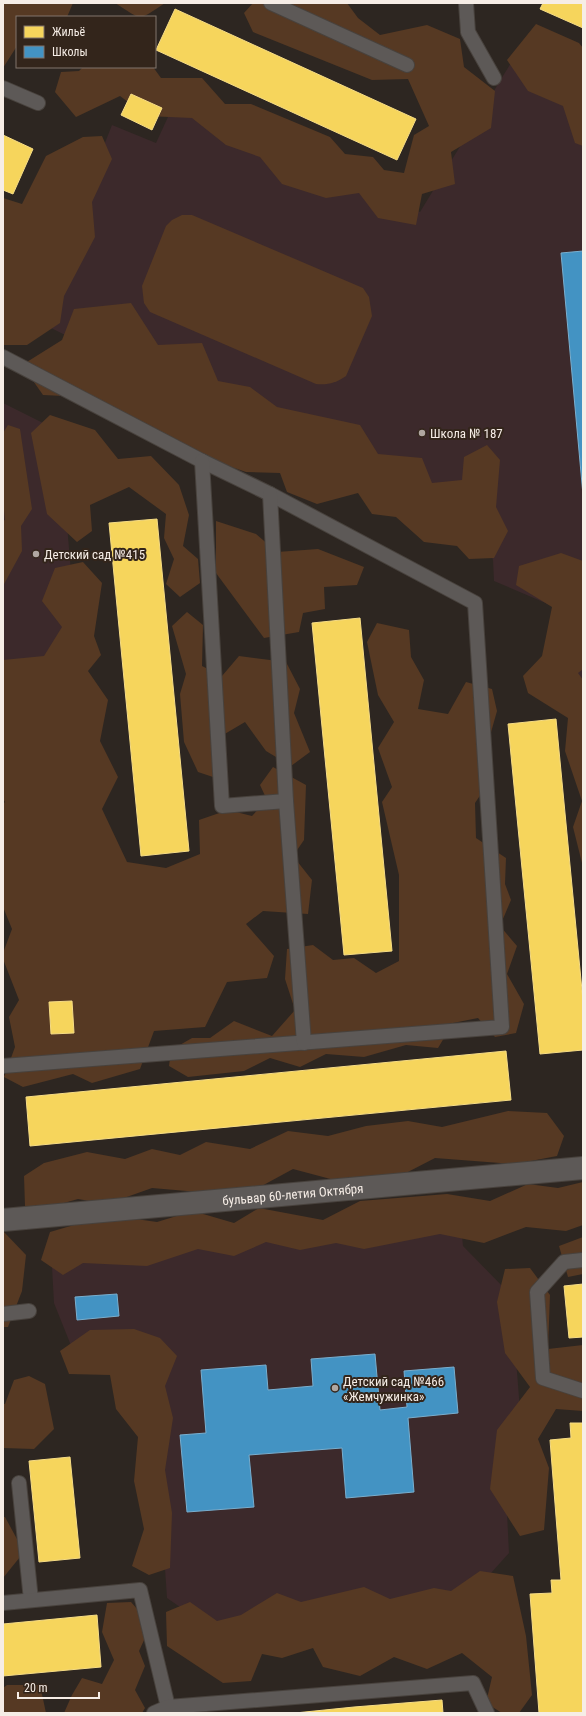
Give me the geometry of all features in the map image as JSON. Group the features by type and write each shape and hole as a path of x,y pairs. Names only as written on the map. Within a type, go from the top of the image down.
{"street":[{"name":"бульвар 60-летия Октября","path":"3,1220 583,1168"}],"lane":[{"path":"271,3 407,64"},
{"path":"466,3 468,32 494,78"},
{"path":"3,88 38,103"},
{"path":"3,357 202,461 270,494 475,603 502,1027 3,1066"},
{"path":"202,461 222,806 286,801"},
{"path":"270,494 286,801 304,1043"},
{"path":"583,1260 564,1262 538,1292 544,1378 583,1391"},
{"path":"3,1314 29,1311"},
{"path":"19,1483 31,1600"},
{"path":"3,1603 140,1590 168,1707"},
{"path":"154,1713 168,1707 473,1683 487,1713"}],"shaded area":[{"path":"3,3 73,3 67,16 16,16 16,48 3,68"},
{"path":"115,3 165,3 144,16 140,16 130,13"},
{"path":"253,3 347,3 358,18 380,35 427,25 460,39 464,67 495,91 491,128 451,152 455,184 422,194 416,225 378,218 359,193 326,198 282,184 260,157 226,145 192,118 147,116 120,96 76,117 55,92 61,72 79,71 82,68 154,68 161,78 202,78 225,104 251,104 330,137 345,154 373,157 384,170 404,173 414,135 429,126 408,79 372,80 253,32 244,13"},
{"path":"536,24 579,43 583,48 583,146 575,143 563,106 528,91 507,60"},
{"name":"Школа № 187","path":"517,53 583,82 583,709 562,610 494,581 493,560 488,546 35,320 112,125 156,143 179,93 420,212"},
{"path":"102,136 112,159 92,202 95,237 64,296 60,323 27,345 3,345 3,198 22,204 46,156 83,137"},
{"path":"182,215 192,215 363,288 369,297 372,316 346,376 332,383 316,384 150,312 144,303 142,286 166,226 172,220"},
{"path":"131,303 158,345 202,343 218,381 250,387 277,407 360,425 378,454 422,458 432,483 462,480 464,457 487,445 500,460 496,507 508,531 494,558 469,559 457,546 424,542 396,517 372,514 358,493 317,504 287,492 280,473 246,472 214,461 85,397 43,395 22,365 62,340 74,309"},
{"name":"Детский сад №415","path":"3,403 59,431 80,677 3,683"},
{"path":"50,415 95,430 118,459 151,456 179,485 189,515 183,546 198,559 200,583 180,597 166,584 174,559 164,538 166,514 129,487 90,505 92,531 77,542 47,514 31,433"},
{"path":"8,425 20,429 32,509 21,526 22,551 3,586 3,521 5,520 3,501 3,433"},
{"path":"216,521 256,534 277,552 318,549 364,567 357,585 324,587 325,609 303,613 299,632 264,638 216,573"},
{"path":"561,553 583,561 583,669 578,673 583,680 583,867 573,827 582,801 565,751 568,718 528,693 523,676 542,656 552,607 516,585 519,566"},
{"path":"83,562 102,583 94,636 101,655 88,671 108,700 100,741 118,777 102,809 127,862 166,868 200,854 199,820 228,810 252,816 267,800 260,785 273,767 306,785 304,840 293,856 312,880 308,914 263,911 246,924 274,956 267,978 227,982 205,1027 154,1031 140,1069 92,1083 73,1074 23,1087 4,1077 15,1047 9,1017 19,1000 3,959 3,953 12,929 3,907 3,804 5,802 3,799 3,660 44,656 62,627 42,601 55,568"},
{"path":"187,612 203,625 202,666 222,676 239,656 286,662 300,689 294,713 310,752 291,766 266,751 245,722 223,735 213,777 198,772 184,742 180,694 186,674 172,626"},
{"path":"377,623 409,630 411,657 424,680 418,709 448,714 466,682 492,689 497,711 488,743 493,776 475,803 476,838 506,858 505,884 511,900 500,926 517,946 507,974 524,1004 516,1033 495,1037 478,1018 453,1023 438,1048 406,1045 364,1057 326,1054 300,1067 270,1058 244,1071 188,1077 169,1066 171,1050 192,1038 210,1038 234,1021 272,1036 295,1010 285,979 287,949 313,945 333,960 354,958 376,973 399,961 399,875 382,802 392,787 378,748 394,722 378,695 367,642"},
{"path":"508,1111 547,1113 564,1136 557,1156 515,1164 435,1158 404,1174 338,1181 293,1169 258,1188 210,1193 152,1188 107,1204 78,1199 50,1207 25,1206 24,1176 44,1163 87,1152 125,1159 152,1149 180,1155 206,1142 250,1149 288,1131 328,1136 366,1126 408,1121 442,1127"},
{"path":"583,1182 583,1225 566,1231 526,1227 484,1243 440,1234 364,1249 336,1243 300,1250 266,1242 234,1256 198,1249 147,1266 83,1263 63,1275 41,1260 50,1232 108,1215 157,1222 193,1211 234,1223 259,1208 323,1220 360,1201 447,1194 490,1201 528,1184 558,1188"},
{"name":"Детский сад №466 «Жемчужинка»","path":"460,1216 463,1246 511,1295 521,1423 503,1431 509,1553 465,1602 210,1628 167,1598 150,1348 74,1353 54,1303 51,1249"},
{"path":"3,1231 26,1255 22,1291 8,1327 3,1327"},
{"path":"583,1237 583,1274 568,1277 559,1246"},
{"path":"530,1268 550,1295 548,1349 583,1345 583,1411 556,1409 538,1439 549,1468 544,1530 520,1536 490,1489 497,1430 530,1387 505,1353 497,1302 505,1269"},
{"path":"134,1329 160,1338 177,1356 165,1386 173,1418 165,1470 172,1513 170,1568 149,1575 132,1566 144,1529 134,1481 138,1437 116,1409 110,1375 69,1374 60,1351 90,1330"},
{"path":"29,1376 45,1384 54,1429 34,1449 3,1448 3,1404 5,1404 14,1380"},
{"path":"3,1517 5,1517 24,1552 3,1578"},
{"path":"480,1571 513,1576 526,1636 532,1695 519,1713 502,1713 486,1703 492,1677 462,1653 427,1669 394,1657 360,1676 323,1667 313,1648 282,1658 262,1654 251,1681 223,1683 167,1646 166,1612 190,1602 217,1621 241,1615 277,1593 301,1602 364,1587 390,1599 434,1588 451,1591"},
{"path":"131,1602 151,1625 139,1651 145,1666 135,1690 145,1708 142,1713 64,1713 82,1678 102,1684 114,1660 102,1632 107,1603"},
{"path":"7,1685 40,1685 46,1713 3,1713 3,1688"}],"building: Жильё":[{"path":"543,3 583,3 583,28 540,9"},
{"path":"175,9 416,119 397,160 156,50"},
{"path":"131,94 162,108 152,130 121,115"},
{"path":"3,135 33,149 13,194 3,190"},
{"path":"157,519 189,851 141,856 109,523"},
{"path":"360,618 392,951 344,955 312,623"},
{"path":"556,719 583,1001 583,1050 540,1054 508,724"},
{"path":"72,1001 74,1033 51,1034 49,1002"},
{"path":"506,1051 511,1100 30,1146 26,1097"},
{"path":"583,1284 583,1337 569,1338 564,1286"},
{"path":"570,1423 583,1423 583,1713 539,1713 530,1594 552,1593 551,1580 561,1580 550,1440 571,1438"},
{"path":"70,1457 80,1558 39,1562 29,1461"},
{"path":"97,1615 101,1667 3,1676 3,1624"},
{"path":"442,1700 443,1713 295,1713 354,1707"}],"building: Школы":[{"path":"583,251 583,495 561,253"},
{"path":"117,1294 119,1316 77,1320 75,1297"},
{"path":"375,1354 380,1410 407,1407 404,1371 454,1367 458,1413 408,1418 414,1492 346,1498 342,1448 249,1455 254,1507 187,1512 180,1435 206,1433 201,1370 266,1365 268,1390 313,1386 311,1359"}],"place":[{"name":"Школа № 187","path":"422,433"},
{"name":"Детский сад №415","path":"36,554"},
{"name":"Детский сад №466 «Жемчужинка»","path":"335,1388"}]}
